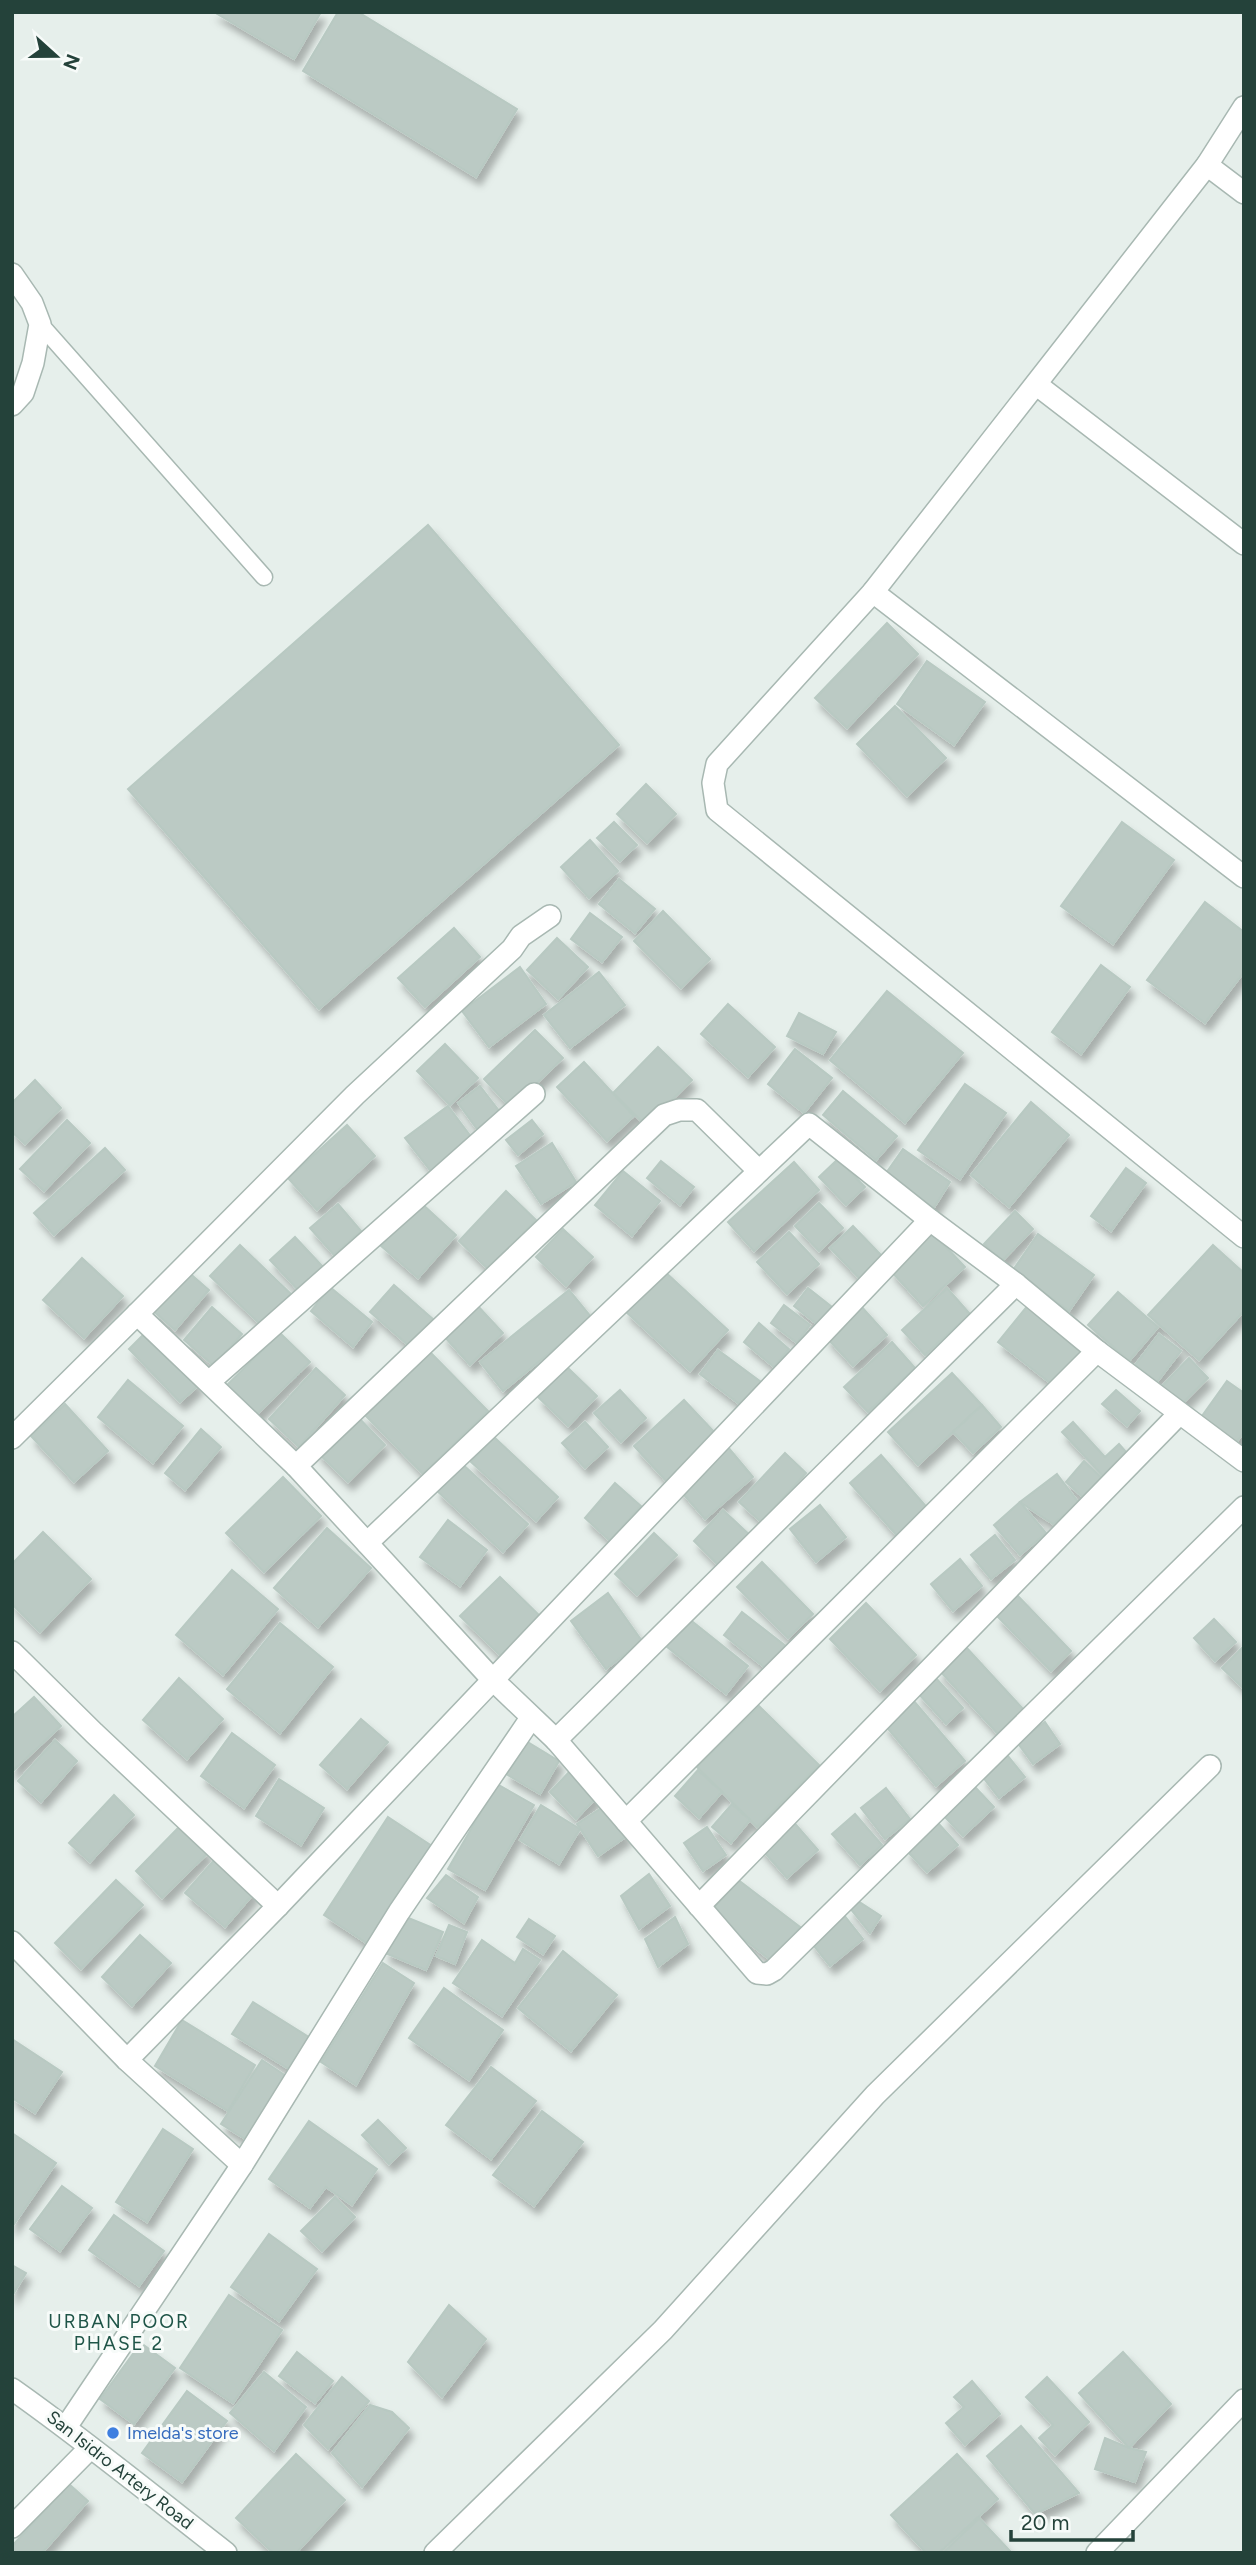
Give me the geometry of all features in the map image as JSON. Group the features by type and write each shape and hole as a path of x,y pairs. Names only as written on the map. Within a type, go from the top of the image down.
{"street":[{"path":"1244,107 1207,165 873,592 716,764 713,783 718,810 1244,1237"},
{"path":"1207,165 1244,193"},
{"path":"12,274 32,303 40,324 33,363 23,393 12,405"},
{"path":"1037,385 1244,544"},
{"path":"873,592 1244,877"},
{"path":"12,1438 355,1095 512,949 521,936 550,916"},
{"path":"209,1382 534,1094"},
{"path":"296,1466 664,1115 679,1110 697,1110 759,1171"},
{"path":"367,1543 809,1124 1016,1284 1097,1351 1244,1461"},
{"path":"127,2060 278,1906 930,1220"},
{"path":"556,1740 1016,1284"},
{"path":"137,1314 296,1466 492,1679 556,1740 757,1973 767,1974 775,1970 1244,1507"},
{"path":"626,1821 1097,1351"},
{"path":"699,1906 1179,1414"},
{"path":"12,1652 278,1906"},
{"path":"66,2427 242,2165 398,1912 531,1718"},
{"path":"435,2553 663,2330 875,2095 1210,1766"},
{"path":"12,1942 127,2060 242,2165"},
{"name":"San Isidro Artery Road","path":"12,2389 66,2427 226,2553"},
{"path":"1097,2553 1244,2400"},
{"path":"12,2527 90,2448"}],"lane":[{"path":"40,324 264,577"}],"building":[{"path":"214,12 321,12 294,59"},
{"path":"338,12 358,12 517,109 476,177 303,71"},
{"path":"428,525 619,745 319,1009 128,789"},
{"path":"887,623 918,654 847,728 815,698"},
{"path":"927,661 985,702 954,745 897,704"},
{"path":"895,706 946,758 907,796 857,744"},
{"path":"646,784 676,814 647,843 617,814"},
{"path":"614,822 637,845 620,861 597,838"},
{"path":"1122,822 1174,860 1113,944 1061,906"},
{"path":"590,840 618,871 589,898 561,867"},
{"path":"619,879 655,909 635,933 599,904"},
{"path":"1205,902 1244,932 1244,972 1205,1023 1147,980"},
{"path":"663,911 710,959 681,988 634,941"},
{"path":"590,913 622,937 602,962 571,939"},
{"path":"454,928 480,957 425,1007 398,978"},
{"path":"557,938 588,967 558,999 527,970"},
{"path":"1101,965 1130,987 1081,1054 1052,1032"},
{"path":"520,967 546,1004 489,1047 462,1011"},
{"path":"599,972 625,1005 570,1048 544,1015"},
{"path":"887,991 963,1053 905,1123 830,1060"},
{"path":"728,1004 775,1047 748,1077 701,1034"},
{"path":"799,1013 836,1032 823,1054 787,1036"},
{"path":"535,1030 563,1058 511,1108 484,1079"},
{"path":"445,1044 478,1078 450,1105 417,1071"},
{"path":"658,1047 692,1080 646,1126 613,1093"},
{"path":"795,1049 832,1078 804,1113 768,1084"},
{"path":"584,1062 634,1116 607,1141 557,1087"},
{"path":"35,1080 61,1108 25,1144 12,1132 12,1103"},
{"path":"965,1084 1006,1113 960,1179 918,1150"},
{"path":"480,1086 500,1112 477,1129 458,1103"},
{"path":"843,1091 897,1136 876,1160 823,1115"},
{"path":"1031,1102 1069,1135 1009,1207 971,1175"},
{"path":"448,1106 475,1142 433,1174 405,1138"},
{"path":"67,1120 90,1143 44,1191 20,1169"},
{"path":"532,1120 543,1134 518,1155 506,1140"},
{"path":"347,1125 375,1156 317,1210 288,1178"},
{"path":"552,1143 576,1182 541,1204 516,1166"},
{"path":"105,1148 125,1170 54,1235 34,1213"},
{"path":"903,1149 950,1182 933,1209 884,1176"},
{"path":"838,1159 865,1187 846,1205 819,1177"},
{"path":"661,1161 694,1187 680,1205 647,1178"},
{"path":"794,1162 819,1190 754,1251 728,1222"},
{"path":"1126,1168 1146,1183 1111,1231 1091,1216"},
{"path":"623,1171 660,1201 632,1236 595,1205"},
{"path":"506,1191 536,1220 488,1269 459,1241"},
{"path":"420,1202 456,1235 418,1278 381,1246"},
{"path":"819,1203 843,1228 819,1251 795,1226"},
{"path":"338,1204 361,1231 334,1255 310,1228"},
{"path":"1015,1211 1033,1229 1002,1261 984,1244"},
{"path":"853,1226 883,1257 860,1279 830,1248"},
{"path":"563,1229 593,1257 566,1286 536,1257"},
{"path":"931,1231 965,1267 923,1306 890,1270"},
{"path":"789,1232 819,1264 787,1294 757,1262"},
{"path":"1038,1234 1094,1275 1069,1311 1013,1270"},
{"path":"295,1237 324,1268 299,1291 270,1260"},
{"path":"240,1245 291,1294 261,1325 210,1276"},
{"path":"1213,1245 1244,1273 1244,1311 1199,1360 1148,1315"},
{"path":"82,1258 123,1296 84,1338 43,1300"},
{"path":"186,1270 209,1290 175,1330 152,1310"},
{"path":"663,1270 728,1330 690,1371 625,1311"},
{"path":"394,1285 433,1319 409,1346 370,1312"},
{"path":"330,1287 372,1322 353,1347 311,1311"},
{"path":"808,1288 832,1307 818,1325 794,1306"},
{"path":"947,1288 970,1314 925,1355 902,1330"},
{"path":"569,1290 592,1318 503,1391 480,1362"},
{"path":"1118,1292 1158,1327 1129,1361 1088,1325"},
{"path":"476,1304 503,1333 470,1365 443,1335"},
{"path":"1029,1304 1084,1349 1054,1386 998,1342"},
{"path":"784,1305 810,1325 797,1343 771,1323"},
{"path":"860,1305 887,1335 853,1366 826,1337"},
{"path":"212,1307 242,1334 214,1366 184,1340"},
{"path":"759,1323 789,1349 774,1367 744,1342"},
{"path":"147,1331 199,1385 180,1402 129,1349"},
{"path":"280,1333 310,1362 253,1418 223,1389"},
{"path":"1159,1334 1181,1351 1157,1382 1135,1365"},
{"path":"892,1342 915,1368 868,1412 844,1387"},
{"path":"718,1350 761,1382 742,1406 700,1374"},
{"path":"430,1352 488,1411 423,1474 365,1415"},
{"path":"1189,1358 1208,1378 1180,1406 1161,1387"},
{"path":"567,1367 597,1396 568,1426 538,1397"},
{"path":"316,1368 345,1395 299,1447 269,1419"},
{"path":"952,1373 982,1405 918,1465 888,1432"},
{"path":"128,1380 183,1426 153,1463 98,1417"},
{"path":"1227,1381 1244,1393 1244,1432 1232,1448 1197,1423"},
{"path":"620,1390 646,1418 621,1442 594,1413"},
{"path":"1116,1390 1140,1411 1127,1426 1102,1404"},
{"path":"684,1400 717,1435 667,1482 634,1446"},
{"path":"65,1404 108,1451 74,1482 31,1436"},
{"path":"982,1405 1001,1427 973,1453 953,1432"},
{"path":"354,1413 385,1445 348,1482 316,1451"},
{"path":"585,1422 608,1447 585,1468 562,1443"},
{"path":"1073,1422 1105,1457 1119,1444 1127,1453 1103,1476 1062,1432"},
{"path":"201,1429 221,1447 185,1490 165,1473"},
{"path":"494,1437 558,1497 536,1521 471,1462"},
{"path":"727,1446 753,1477 705,1519 678,1488"},
{"path":"785,1453 806,1473 761,1522 739,1502"},
{"path":"881,1455 930,1511 899,1538 850,1483"},
{"path":"1084,1461 1105,1481 1086,1500 1066,1482"},
{"path":"460,1462 528,1524 503,1552 436,1490"},
{"path":"1057,1474 1079,1503 1053,1524 1020,1502"},
{"path":"283,1477 321,1516 264,1572 226,1533"},
{"path":"615,1483 641,1506 610,1541 585,1518"},
{"path":"1020,1502 1046,1533 1020,1555 994,1525"},
{"path":"820,1505 846,1537 816,1562 790,1529"},
{"path":"723,1510 753,1538 722,1569 694,1541"},
{"path":"448,1520 487,1550 460,1586 420,1557"},
{"path":"327,1528 371,1568 318,1627 274,1588"},
{"path":"43,1532 91,1579 40,1632 12,1604 12,1564"},
{"path":"654,1533 677,1555 637,1595 615,1574"},
{"path":"995,1535 1015,1560 991,1579 971,1555"},
{"path":"960,1559 982,1586 953,1611 931,1584"},
{"path":"762,1562 813,1614 788,1638 737,1587"},
{"path":"232,1570 278,1609 223,1675 176,1635"},
{"path":"500,1577 541,1617 502,1657 460,1616"},
{"path":"608,1593 642,1641 606,1669 571,1621"},
{"path":"1017,1595 1071,1651 1051,1671 997,1616"},
{"path":"866,1603 916,1655 880,1691 830,1639"},
{"path":"742,1612 787,1647 769,1671 724,1635"},
{"path":"688,1618 748,1666 726,1694 666,1646"},
{"path":"1214,1619 1236,1642 1215,1661 1194,1638"},
{"path":"280,1623 333,1667 280,1733 227,1689"},
{"path":"965,1646 1024,1710 998,1734 939,1670"},
{"path":"1244,1646 1244,1689 1222,1668"},
{"path":"934,1676 963,1708 946,1724 917,1692"},
{"path":"179,1678 223,1719 187,1759 143,1720"},
{"path":"34,1697 61,1726 12,1772 12,1717"},
{"path":"913,1700 965,1761 936,1786 884,1724"},
{"path":"759,1706 819,1765 757,1827 697,1767"},
{"path":"361,1719 388,1742 347,1789 320,1765"},
{"path":"1045,1722 1060,1744 1033,1764 1017,1742"},
{"path":"232,1733 275,1765 244,1808 201,1776"},
{"path":"55,1740 77,1761 41,1802 18,1781"},
{"path":"526,1741 559,1761 540,1794 506,1774"},
{"path":"1007,1755 1025,1777 999,1798 982,1776"},
{"path":"572,1769 598,1796 576,1819 550,1792"},
{"path":"698,1770 722,1792 699,1818 675,1796"},
{"path":"279,1779 324,1808 301,1845 256,1816"},
{"path":"497,1784 534,1805 485,1890 448,1869"},
{"path":"975,1787 994,1807 963,1836 944,1816"},
{"path":"886,1788 910,1819 885,1839 861,1808"},
{"path":"114,1795 134,1815 90,1862 69,1843"},
{"path":"732,1804 750,1820 731,1843 712,1827"},
{"path":"541,1805 580,1829 559,1864 520,1840"},
{"path":"606,1805 627,1836 598,1856 577,1824"},
{"path":"855,1814 882,1845 860,1865 832,1834"},
{"path":"388,1817 432,1846 368,1944 324,1915"},
{"path":"790,1818 818,1850 787,1878 758,1845"},
{"path":"938,1823 958,1845 927,1872 906,1850"},
{"path":"181,1825 208,1853 162,1898 136,1871"},
{"path":"707,1827 726,1855 703,1871 684,1843"},
{"path":"216,1858 255,1892 225,1927 185,1893"},
{"path":"649,1874 670,1906 639,1929 621,1896"},
{"path":"446,1875 478,1897 464,1923 427,1898"},
{"path":"737,1879 800,1927 773,1962 710,1913"},
{"path":"116,1880 143,1905 81,1969 55,1943"},
{"path":"858,1901 881,1916 870,1933 850,1908"},
{"path":"401,1915 443,1932 426,1970 385,1953"},
{"path":"844,1915 863,1939 830,1966 810,1941"},
{"path":"675,1917 688,1944 658,1967 645,1939"},
{"path":"529,1919 555,1936 543,1954 517,1937"},
{"path":"449,1925 467,1932 455,1964 436,1956"},
{"path":"140,1935 171,1963 132,2006 102,1977"},
{"path":"482,1940 515,1963 523,1949 540,1960 502,2016 453,1983"},
{"path":"563,1951 617,1995 571,2051 518,2008"},
{"path":"383,1963 414,1983 356,2085 321,2062"},
{"path":"444,1988 503,2030 469,2080 409,2038"},
{"path":"253,2002 312,2039 292,2071 232,2034"},
{"path":"182,2020 255,2065 228,2111 155,2066"},
{"path":"12,2039 62,2072 35,2113 12,2098"},
{"path":"262,2060 286,2076 245,2139 221,2124"},
{"path":"491,2067 536,2101 491,2159 446,2125"},
{"path":"542,2111 583,2142 534,2206 493,2175"},
{"path":"378,2120 406,2148 389,2164 362,2135"},
{"path":"309,2121 377,2169 352,2205 326,2187 310,2208 269,2179"},
{"path":"163,2129 193,2149 147,2222 116,2202"},
{"path":"12,2133 56,2163 12,2227"},
{"path":"62,2186 92,2208 60,2251 30,2229"},
{"path":"335,2197 355,2217 322,2251 301,2231"},
{"path":"114,2215 164,2251 139,2286 89,2250"},
{"path":"269,2234 317,2269 279,2321 231,2287"},
{"path":"12,2265 26,2273 12,2296"},
{"path":"229,2295 282,2330 233,2403 180,2368"},
{"path":"449,2305 486,2339 442,2397 408,2362"},
{"path":"141,2343 175,2368 134,2424 100,2399"},
{"path":"297,2352 333,2381 315,2403 279,2376"},
{"path":"1123,2352 1171,2404 1129,2448 1079,2393"},
{"path":"264,2372 306,2407 274,2451 230,2413"},
{"path":"342,2377 369,2401 328,2449 304,2425"},
{"path":"1047,2377 1089,2422 1055,2455 1039,2438 1053,2425 1026,2397"},
{"path":"972,2381 1000,2414 965,2445 946,2423 964,2407 954,2397"},
{"path":"187,2391 227,2421 182,2482 142,2453"},
{"path":"370,2405 392,2412 409,2428 362,2487 332,2453"},
{"path":"1021,2426 1079,2493 1035,2514 987,2456"},
{"path":"1105,2438 1146,2452 1135,2482 1095,2469"},
{"path":"296,2454 345,2500 296,2553 273,2553 236,2518"},
{"path":"957,2454 998,2499 939,2553 926,2553 891,2515"},
{"path":"69,2484 88,2501 42,2553 15,2553 12,2546"},
{"path":"979,2518 1012,2553 943,2553"}],"place":[{"name":"Imelda's store","path":"113,2433"}],"district":[{"name":"URBAN POOR PHASE 2","path":"119,2332"}]}
